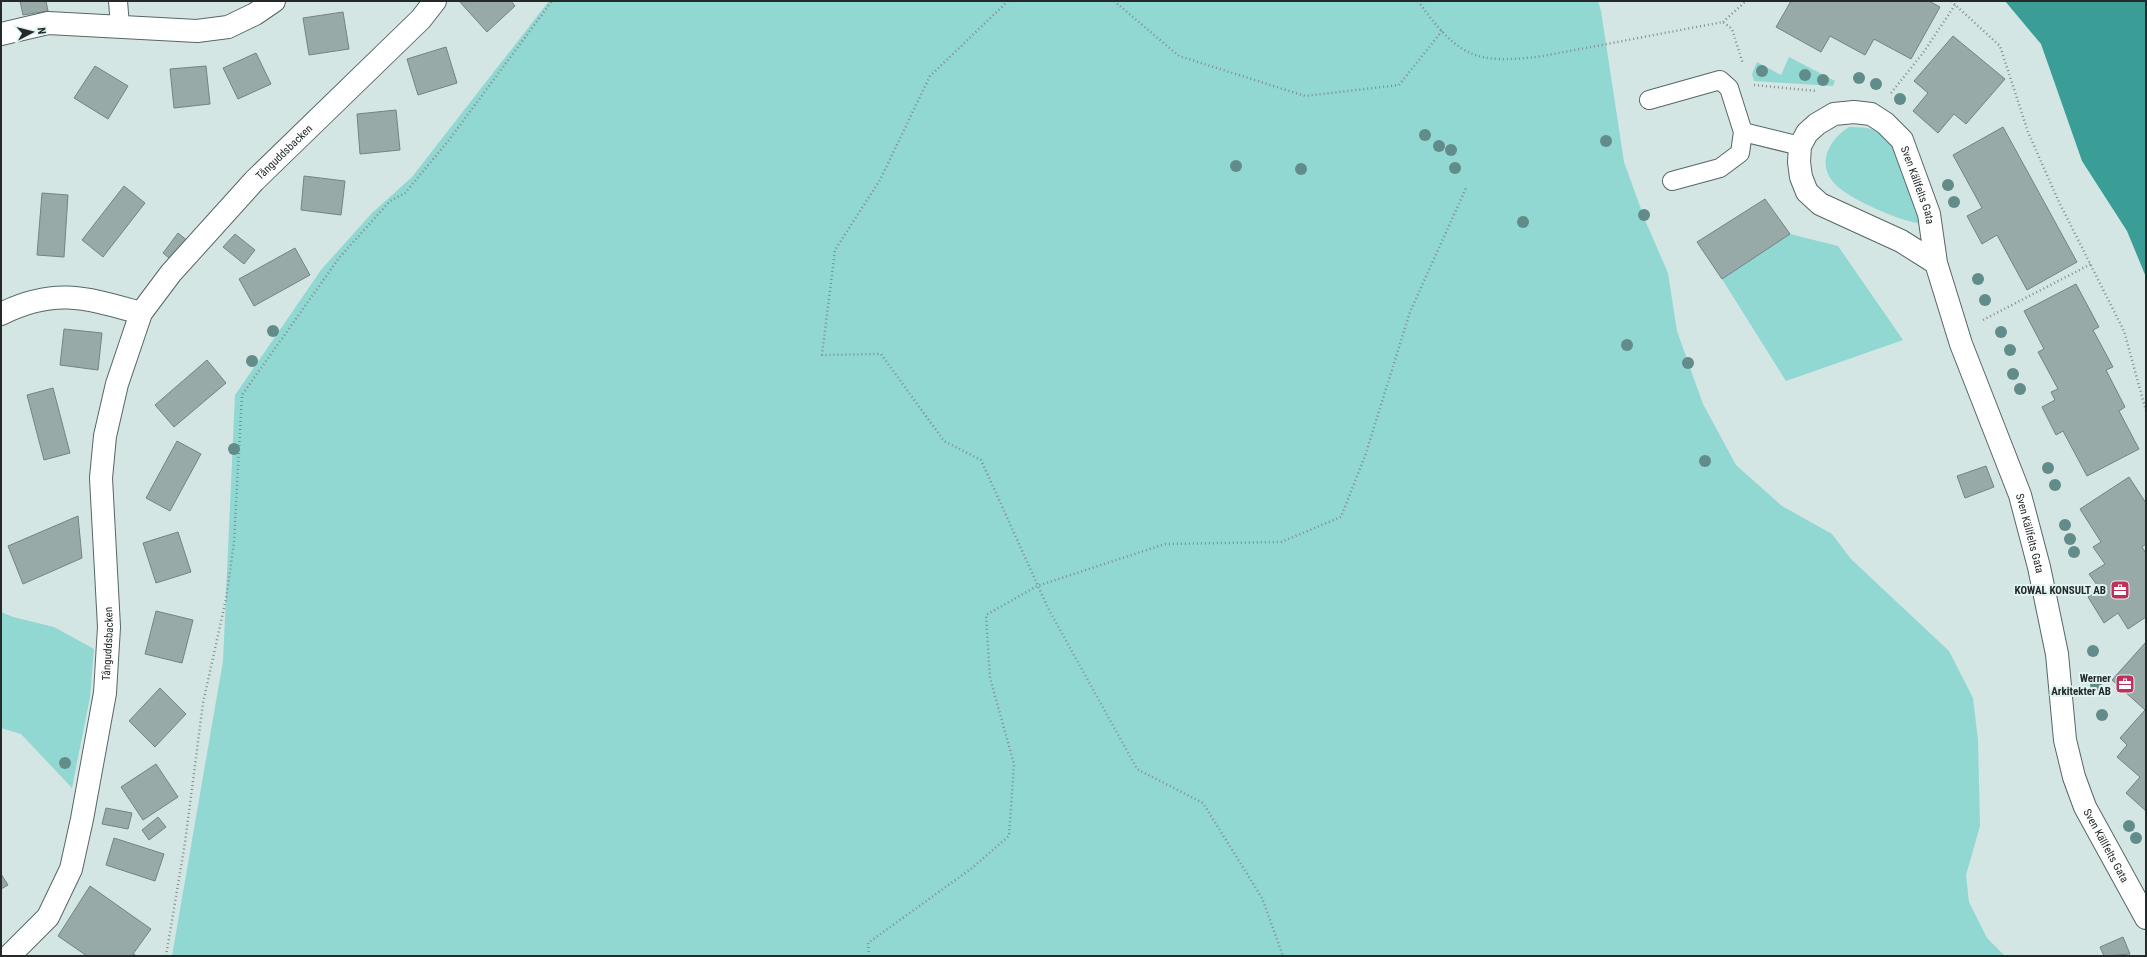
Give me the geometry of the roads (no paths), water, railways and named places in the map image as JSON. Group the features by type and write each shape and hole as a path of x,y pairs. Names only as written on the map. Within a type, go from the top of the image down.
{"street":[{"path":"1,34 48,23 120,26 150,30 197,31 228,27 255,14 274,1"},
{"name":"Tånguddsbacken","path":"9,956 48,917 71,869 82,819 105,693 106,678 108,627 101,478 104,436 117,384 141,312 171,273 254,181 421,19 435,1"},
{"name":"Sven Källfelts Gata","path":"1800,146 1808,133 1817,124 1834,114 1854,112 1871,114 1885,123 1902,140 1926,206 1936,263 1961,344 2020,495 2040,567 2057,654 2065,740 2074,777 2085,807 2146,918"},
{"path":"1800,146 1799,162 1801,177 1807,192 1820,204 1901,241 1936,263"},
{"path":"1,314 37,299 79,297 141,312"}],"lane":[{"path":"118,1 120,26"},
{"path":"1649,100 1720,80 1729,88 1743,132 1740,153 1720,168 1672,181"},
{"path":"1743,132 1800,146"}],"place":[{"name":"KOWAL KONSULT AB","path":"2120,590"},
{"name":"Werner Arkitekter AB","path":"2125,684"}]}
